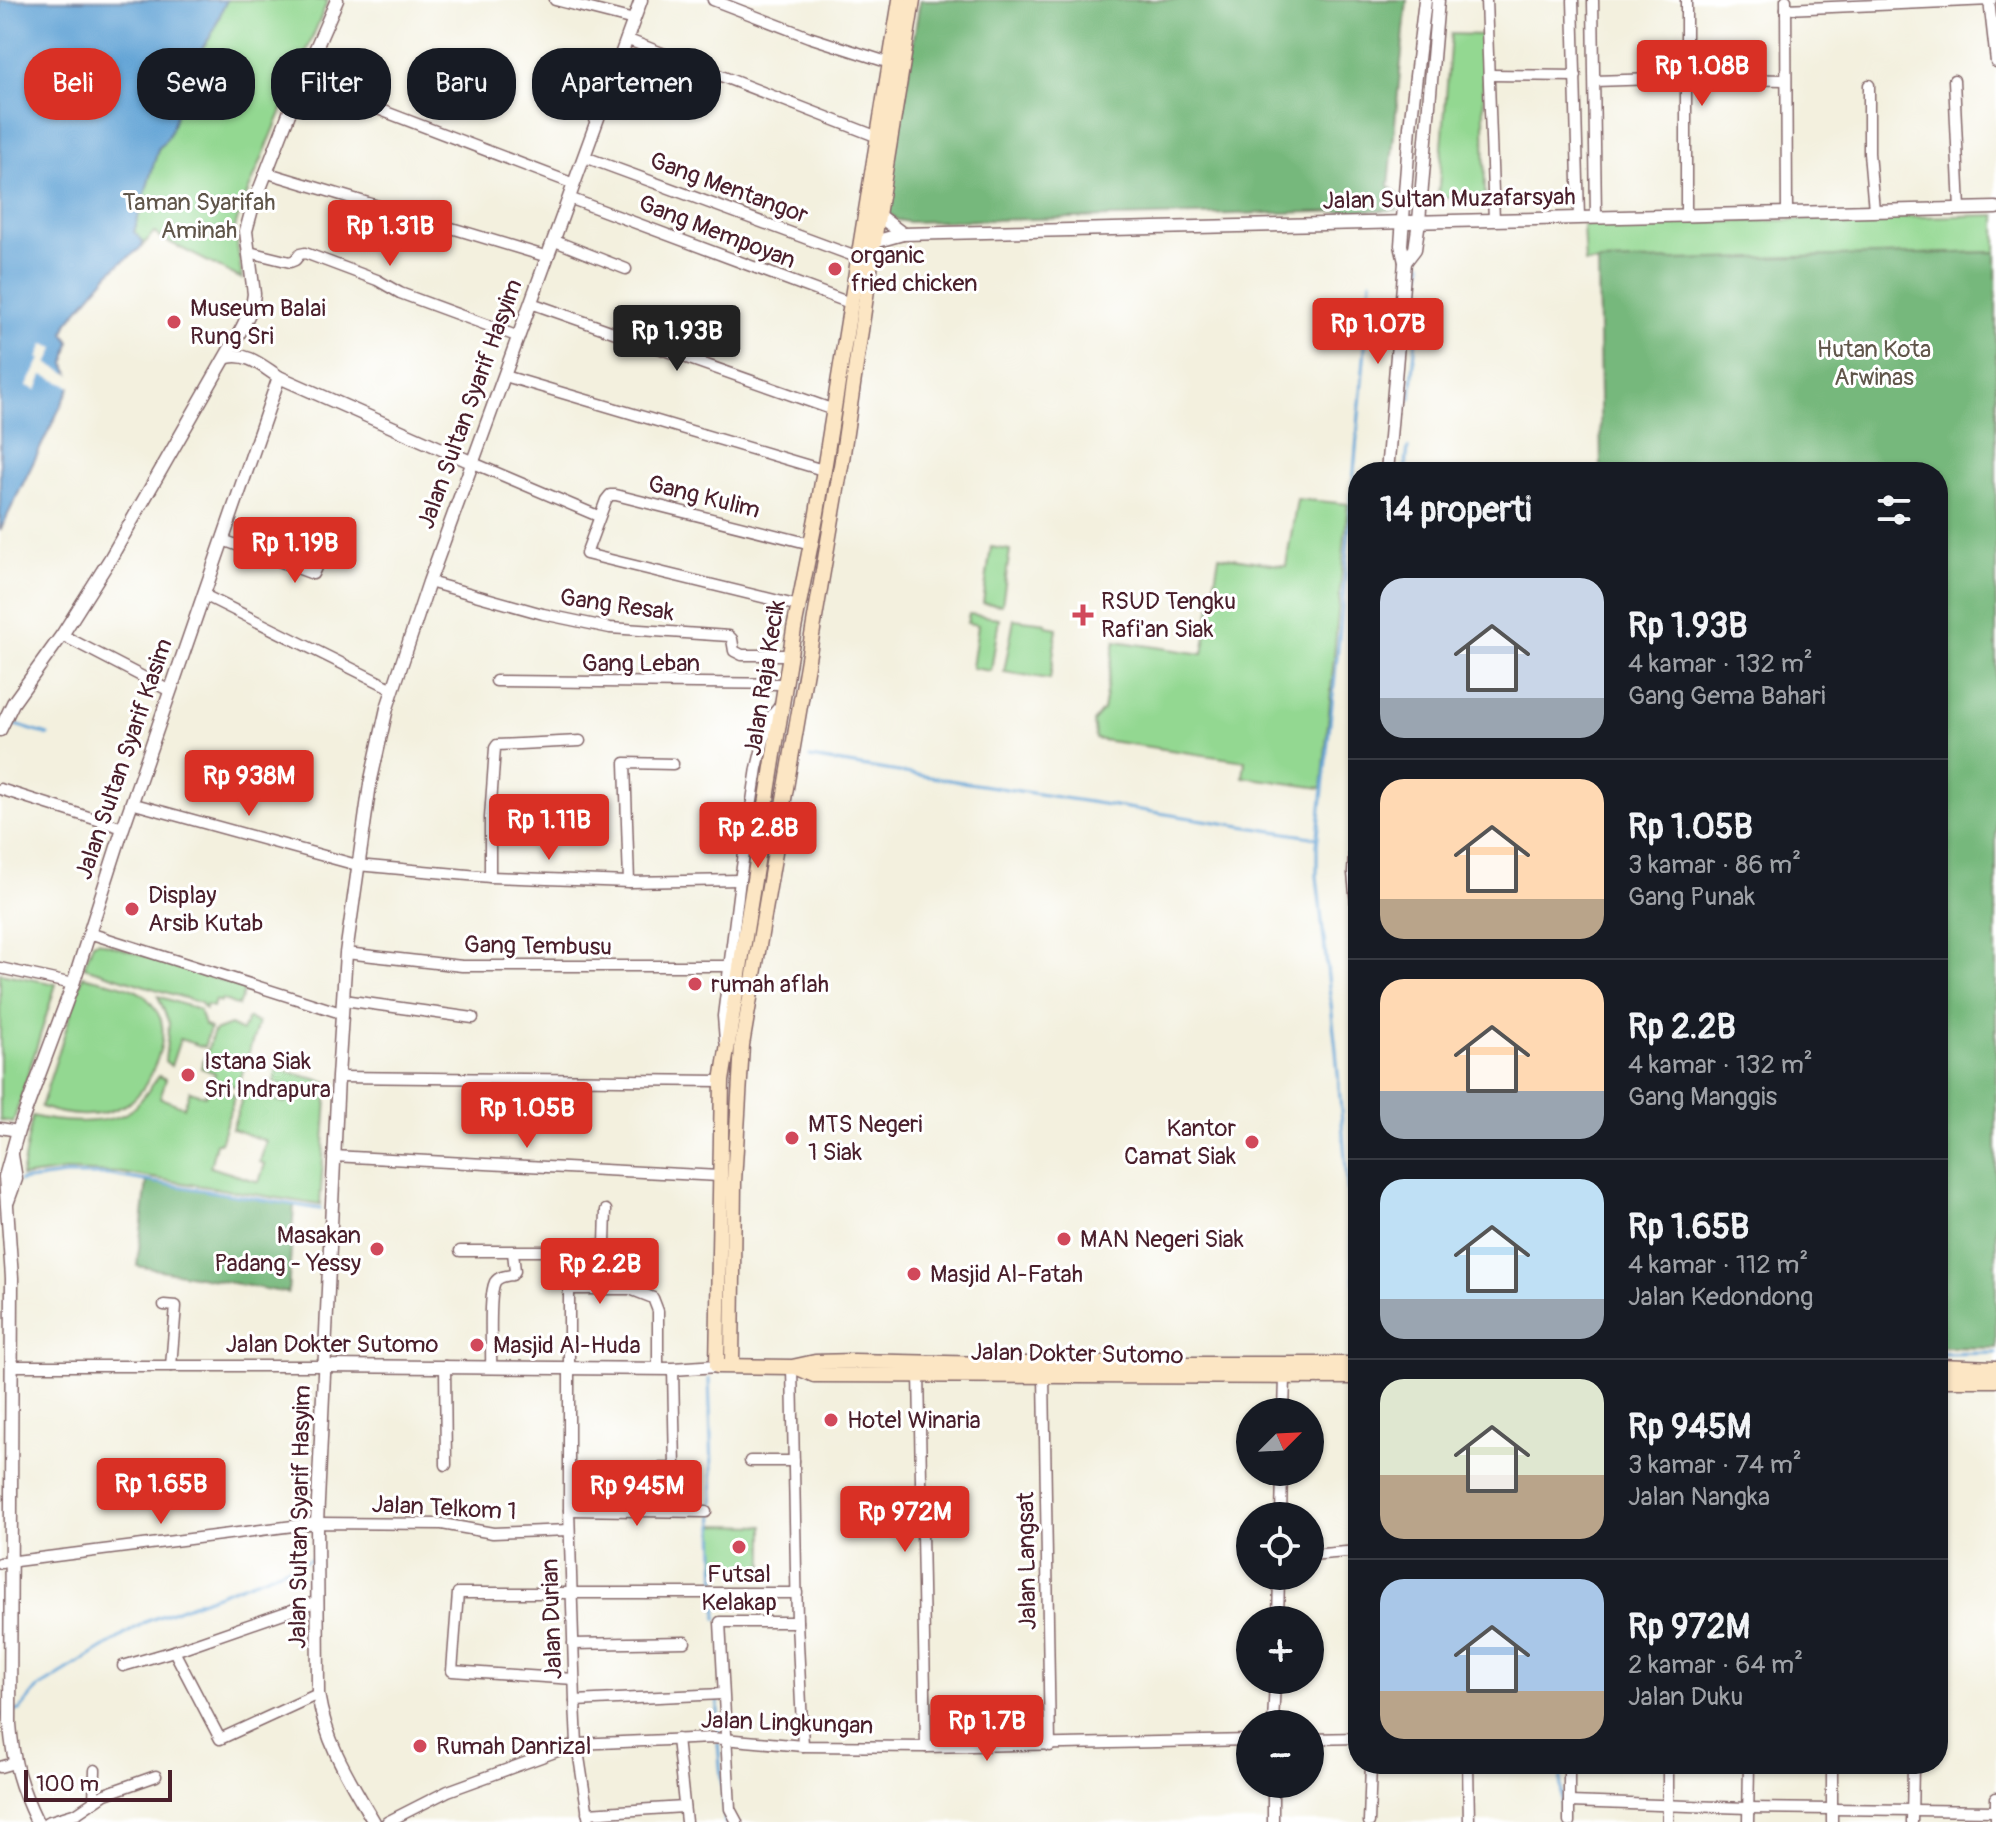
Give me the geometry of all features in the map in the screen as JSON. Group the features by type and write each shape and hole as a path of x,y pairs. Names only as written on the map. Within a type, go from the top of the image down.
{"main road":[{"name":"Jalan Raja Kecik","path":"724,1366 726,1243 738,1073 735,1044 786,684 878,137 889,109 890,63 902,0"},
{"name":"Jalan Raja Kecik","path":"726,1243 719,1176 722,1081 735,1044 842,460 878,215 902,0"},
{"name":"Jalan Dokter Sutomo","path":"724,1366 794,1367 814,1375 990,1364 1348,1364"},
{"path":"1948,1366 1996,1368"},
{"name":"Jalan Dokter Sutomo","path":"919,1368 1044,1375 1348,1377"},
{"path":"1948,1380 1996,1380"}],"street":[{"path":"316,48 337,0"},
{"path":"555,0 634,20"},
{"name":"Jalan Sultan Syarif Hasyim","path":"368,1820 335,1757 318,1694 317,1523 333,1156 346,953 357,865 370,784 393,689 471,462 555,241 641,0"},
{"path":"713,0 809,37 890,63"},
{"path":"1388,462 1405,262 1401,245 1410,127 1425,0"},
{"path":"1405,262 1415,249 1419,221 1438,0"},
{"path":"1486,0 1494,220"},
{"path":"1573,0 1579,218"},
{"path":"1593,0 1596,217"},
{"path":"1686,0 1686,215"},
{"path":"1787,213 1786,5 1990,0 1996,62"},
{"path":"626,39 878,137"},
{"path":"1490,75 1576,76"},
{"path":"1595,81 1685,78 1785,80"},
{"path":"1954,80 1960,209"},
{"path":"1869,85 1869,153 1874,210"},
{"path":"391,114 574,184"},
{"path":"0,730 13,703 62,635 110,559 228,357 252,307 254,294 246,231 287,120"},
{"name":"Gang Mentangor","path":"585,157 859,258"},
{"path":"268,173 548,257"},
{"name":"Gang Mempoyan","path":"569,198 850,303"},
{"name":"Jalan Sultan Muzafarsyah","path":"874,242 903,234 1996,208"},
{"path":"878,215 903,234"},
{"path":"555,241 626,269"},
{"path":"249,252 290,262 305,253 519,337"},
{"path":"531,303 834,410"},
{"path":"242,328 252,360"},
{"path":"228,357 252,360 279,377 598,516 586,554 799,606"},
{"path":"505,376 823,470"},
{"name":"Jalan Sultan Syarif Kasim","path":"37,1822 14,1763 11,1706 5,1679 6,1415 12,1366 12,1278 4,1234 8,1201 6,1168 73,984 131,803 279,377"},
{"name":"Gang Kulim","path":"598,516 610,495 616,495 811,544"},
{"path":"223,540 313,574 331,534"},
{"name":"Gang Resak","path":"429,582 543,614 610,628 729,636 734,651 742,655 791,655"},
{"path":"204,595 393,689"},
{"path":"62,635 170,691"},
{"name":"Gang Leban","path":"496,681 786,684"},
{"path":"735,1044 724,1038 723,1023 740,880 766,727 773,712 784,701"},
{"path":"490,877 495,748 510,742 580,741"},
{"path":"629,882 625,763 673,764"},
{"path":"0,789 123,828"},
{"path":"131,803 357,865 490,877 629,882 740,880"},
{"path":"89,933 342,1007 473,1018"},
{"name":"Gang Tembusu","path":"346,953 462,966 729,966"},
{"path":"0,968 73,984"},
{"path":"338,1077 722,1081"},
{"path":"0,1128 18,1131"},
{"path":"333,1156 719,1176"},
{"path":"460,1251 560,1251 567,1255 576,1248 605,1244 606,1210"},
{"path":"491,1367 493,1294 496,1281 515,1271 513,1252"},
{"name":"Jalan Durian","path":"567,1255 569,1530 574,1679 577,1744 588,1818"},
{"path":"569,1289 630,1289 653,1298 658,1311 658,1369"},
{"path":"164,1305 176,1306 171,1366"},
{"name":"Jalan Dokter Sutomo","path":"12,1366 658,1369 724,1366"},
{"path":"445,1366 446,1465"},
{"path":"794,1367 797,1622 803,1746"},
{"path":"919,1368 926,1747"},
{"path":"569,1470 675,1468 673,1369"},
{"name":"Jalan Langsat","path":"1044,1375 1050,1746"},
{"path":"1284,1398 1285,1378"},
{"path":"750,1461 794,1461"},
{"path":"569,1510 706,1512"},
{"name":"Jalan Telkom 1","path":"5,1562 317,1523 442,1524 493,1533 569,1530"},
{"path":"1324,1554 1348,1552"},
{"path":"574,1679 452,1671 458,1593 797,1593"},
{"path":"123,1666 318,1601"},
{"path":"737,1822 730,1809 720,1622 797,1622"},
{"path":"573,1644 685,1642"},
{"path":"174,1651 220,1739 318,1694"},
{"path":"575,1701 722,1694"},
{"name":"Jalan Lingkungan","path":"387,1822 448,1791 577,1744 712,1738 803,1746 926,1747 1236,1740"},
{"path":"1324,1739 1348,1738"},
{"path":"677,1739 686,1822"},
{"path":"0,1767 14,1763"},
{"path":"94,1801 95,1770"},
{"path":"1369,1822 1371,1774"},
{"path":"1468,1774 1469,1822"},
{"path":"1569,1774 1569,1822"},
{"path":"1668,1774 1668,1822"},
{"path":"1748,1822 1749,1774"},
{"path":"1832,1774 1832,1822"},
{"path":"1912,1822 1913,1774"},
{"path":"47,1822 77,1813 105,1794 156,1776"},
{"path":"1273,1798 1273,1822"},
{"path":"1996,1798 1996,1822"},
{"path":"1569,1802 1996,1811"},
{"path":"588,1818 684,1807"}],"green space":[{"name":"Taman Syarifah Aminah","path":"227,0 328,0 308,48 271,48 271,120 278,120 235,228 242,279 154,232 142,247 142,241 134,232 158,149 174,120 255,120 255,48 202,48"},
{"path":"920,0 1407,0 1389,186 1399,195 1398,210 897,220 889,213 890,189"},
{"path":"1451,34 1483,35 1485,198 1438,198"},
{"path":"1996,215 1996,252 1585,263 1583,225"},
{"name":"Hutan Kota Arwinas","path":"1996,252 1996,1348 1948,1347 1948,462 1601,462 1598,262"},
{"path":"1297,499 1348,504 1322,788 1243,777 1245,761 1096,739 1093,722 1103,710 1115,641 1203,654 1219,556 1286,566"},
{"path":"991,547 1010,550 1002,605 983,603"},
{"path":"969,614 999,618 991,671 972,668 978,625 967,623"},
{"path":"1014,619 1046,623 1046,626 1057,628 1050,679 1004,672"},
{"path":"98,941 245,988 238,1006 222,999 221,1002 215,1000 213,1007 206,1005 205,1009 201,1003 84,967 93,943"},
{"path":"0,973 56,984 13,1123 0,1120"},
{"path":"83,976 121,985 142,994 160,1017 162,1035 153,1070 133,1100 115,1110 83,1115 41,1107"},
{"path":"158,996 199,1010 204,1025 210,1028 204,1047 180,1039 171,1066 165,1061 169,1023"},
{"path":"248,1018 258,1023 238,1087 213,1080 215,1073 201,1068 214,1031 230,1025 242,1031"},
{"path":"276,1069 328,1082 320,1205 121,1173 65,1171 21,1177 32,1116 83,1122 110,1119 139,1103 159,1076 166,1079 160,1098 184,1107 190,1091 205,1096 209,1087 235,1095 210,1167 259,1182 265,1164 260,1162 266,1141 232,1129 245,1090 285,1103 288,1087 274,1082"},
{"path":"147,1181 294,1205 288,1293 137,1266"},
{"name":"Futsal Kelakap","path":"714,1525 764,1526 764,1570 716,1568"}],"water":[{"path":"0,0 227,0 202,48 137,48 137,120 174,120 166,140 158,149 134,232 143,241 142,247 112,270 68,322 64,333 70,342 65,364 73,381 0,531"}],"pier":[{"path":"44,344 55,348 48,364 74,376 77,382 74,388 43,375 37,390 27,386 41,359 38,358"}],"waterway":[{"path":"1411,399 1422,263"},
{"path":"1355,462 1371,280"},
{"path":"1406,462 1408,448"},
{"path":"1348,539 1317,845 1317,876 1348,1194"},
{"path":"6,722 48,735"},
{"path":"810,758 1318,838"},
{"path":"20,1181 65,1175 109,1175 320,1209"},
{"path":"1948,1354 1996,1353"},
{"path":"709,1379 717,1619"},
{"path":"1948,1390 1996,1390"},
{"path":"15,1711 20,1710 37,1689 145,1622 311,1559"},
{"path":"718,1699 718,1735"},
{"path":"0,1716 8,1713"},
{"path":"718,1743 725,1822"},
{"path":"1560,1822 1561,1774"}],"place":[{"name":"organic fried chicken","path":"835,269"},
{"name":"Museum Balai Rung Sri","path":"174,322"},
{"name":"RSUD Tengku Rafi'an Siak","path":"1083,615"},
{"name":"Display Arsib Kutab","path":"132,909"},
{"name":"rumah aflah","path":"695,984"},
{"name":"Istana Siak Sri Indrapura","path":"188,1075"},
{"name":"MTS Negeri 1 Siak","path":"792,1138"},
{"name":"Kantor Camat Siak","path":"1252,1142"},
{"name":"MAN Negeri Siak","path":"1064,1239"},
{"name":"Masakan Padang - Yessy","path":"377,1249"},
{"name":"Masjid Al-Fatah","path":"914,1274"},
{"name":"Masjid Al-Huda","path":"477,1345"},
{"name":"Hotel Winaria","path":"831,1420"},
{"name":"Futsal Kelakap","path":"739,1547"},
{"name":"Rumah Danrizal","path":"420,1746"}]}
